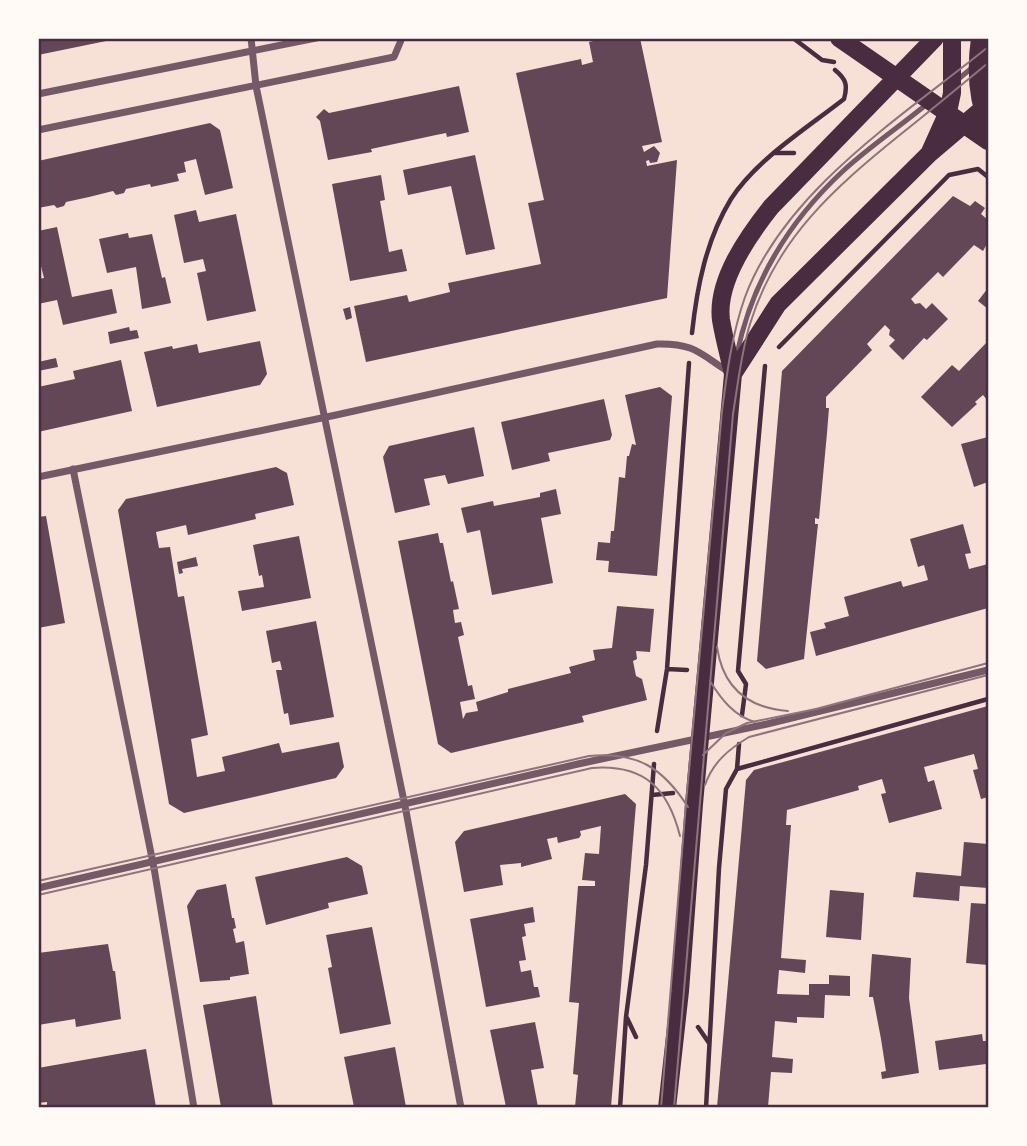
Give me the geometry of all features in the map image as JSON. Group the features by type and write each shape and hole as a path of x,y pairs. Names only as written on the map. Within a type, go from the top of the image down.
{"main road":[{"path":"839,38 898,77 942,92"},
{"path":"667,1108 680,990 733,374 720,317 724,291 739,253 771,207 935,38"},
{"path":"952,38 942,92 948,112 989,141"},
{"path":"733,374 778,304 929,155 966,124 986,113 980,38"},
{"path":"929,155 948,112 942,92"}],"street":[{"path":"251,38 257,86 405,804 461,1108"},
{"path":"38,94 254,53 316,38"},
{"path":"38,130 394,57 402,38"},
{"path":"38,477 657,344 675,343 691,347 733,374"},
{"path":"73,469 153,862 194,1108"},
{"path":"38,888 578,764 767,724 989,670"}],"lane":[{"path":"733,374 744,323 766,267 804,212 843,171 983,59"}],"path":[{"path":"793,38 822,60"},
{"path":"620,1108 626,1017 646,864 658,717 667,669 695,299 702,269 732,198 774,153 844,99 848,88 844,77 835,70"},
{"path":"776,350 949,175 978,169 989,177"},
{"path":"738,671 766,360"},
{"path":"737,769 989,699"},
{"path":"706,1108 726,789"},
{"path":"652,795 679,793"},
{"path":"626,1017 636,1037"},
{"path":"698,1027 710,1044"}],"building":[{"path":"38,38 111,38 111,40 38,55"},
{"path":"606,38 640,38 662,142 642,146 644,152 654,146 660,153 657,162 646,161 647,166 677,160 667,298 366,362 354,306 407,295 409,302 450,292 448,283 541,264 528,203 544,200 516,73 581,59 582,65 593,62 589,42"},
{"path":"459,86 469,132 447,137 446,133 328,160 320,121 316,117 324,109 329,113"},
{"path":"210,123 220,130 233,188 205,195 196,159 184,162 186,172 177,174 179,181 126,189 124,193 116,195 113,191 66,202 64,206 57,208 54,205 38,208 38,161"},
{"path":"475,155 495,249 466,255 451,186 408,195 403,170"},
{"path":"381,175 385,200 380,201 389,252 402,249 407,271 350,281 332,184"},
{"path":"953,196 970,206 975,201 985,208 981,214 988,220 988,242 983,251 974,245 943,277 938,272 911,299 926,309 932,303 948,319 927,340 924,338 903,360 889,346 895,340 889,335 890,330 885,325 867,344 872,350 826,397 826,408 829,408 827,433 819,519 815,518 815,524 818,524 804,659 766,669 757,661 782,371"},
{"path":"196,210 199,222 236,214 256,311 207,321 197,273 206,271 203,259 184,263 174,215"},
{"path":"57,227 72,297 112,289 117,313 63,325 57,300 38,304 38,279 44,278 38,254 38,231"},
{"path":"128,233 129,238 152,234 171,303 142,309 136,267 107,273 99,239"},
{"path":"988,288 988,309 978,301"},
{"path":"350,307 352,318 346,320 343,309"},
{"path":"129,327 130,331 137,330 139,338 110,344 108,332"},
{"path":"260,341 267,374 260,385 157,407 144,352 197,344 199,353"},
{"path":"988,341 988,401 983,395 952,427 921,397 952,365 959,371"},
{"path":"56,358 58,367 38,371 38,362"},
{"path":"121,360 132,411 38,432 38,387 75,379 73,371"},
{"path":"660,387 672,396 657,576 608,572 609,561 596,560 598,542 610,543 611,531 614,531 619,477 625,478 627,456 632,444 636,445 625,395"},
{"path":"604,399 612,435 610,440 548,453 550,461 512,470 501,422"},
{"path":"474,427 484,476 448,484 445,475 424,479 430,505 395,513 383,457 389,446"},
{"path":"988,437 988,482 974,487 961,444"},
{"path":"276,467 287,473 294,505 255,514 256,519 188,535 186,525 156,532 159,548 170,547 178,597 184,596 208,735 191,739 197,777 225,771 222,757 279,743 282,753 339,742 344,767 336,778 184,813 169,804 118,510 126,499"},
{"path":"556,489 561,514 541,518 553,583 492,595 480,530 467,533 461,508 493,501 494,506 540,497 540,493"},
{"path":"46,516 65,623 38,628 38,517"},
{"path":"963,524 971,553 965,554 969,569 988,564 988,608 816,656 810,632 826,628 824,623 849,616 844,597 901,581 903,587 928,580 924,565 918,567 910,539"},
{"path":"438,533 440,543 443,543 451,582 453,581 459,609 453,610 455,623 461,622 464,635 458,637 468,686 472,685 475,699 460,702 463,719 466,713 478,711 476,702 508,692 508,689 571,673 569,667 595,660 593,650 612,648 617,606 654,609 650,652 636,651 637,659 633,661 636,676 642,679 647,700 582,716 584,722 451,753 438,744 398,541"},
{"path":"299,536 311,598 242,611 238,591 264,587 253,545"},
{"path":"196,557 198,566 182,569 183,573 179,574 177,562"},
{"path":"316,621 334,717 290,725 288,713 284,714 276,670 282,670 280,661 272,663 266,631"},
{"path":"988,706 988,797 981,799 973,770 978,769 974,754 924,767 928,782 934,780 942,809 889,823 881,794 886,793 882,779 858,786 859,790 787,810 786,825 791,825 781,958 806,960 805,973 779,970 777,994 809,995 809,984 829,984 829,975 850,976 850,996 825,995 824,1018 797,1017 797,1023 775,1021 772,1057 793,1059 792,1073 771,1072 768,1107 717,1107 746,780 754,770"},
{"path":"625,794 636,804 611,1107 575,1107 578,1075 573,1074 579,1003 569,1002 578,886 595,886 595,881 582,880 585,853 599,854 601,826 580,831 579,838 558,843 557,837 547,839 552,859 521,867 521,863 500,865 503,885 464,892 455,842 464,831"},
{"path":"964,842 988,844 988,888 960,886 959,901 913,897 916,872 961,876"},
{"path":"347,857 362,866 368,894 328,903 329,908 266,925 255,877"},
{"path":"226,884 236,928 233,929 236,943 244,941 249,974 230,977 230,980 200,982 187,906 197,890"},
{"path":"830,890 864,893 861,940 826,937"},
{"path":"971,903 988,904 988,965 966,963"},
{"path":"533,907 535,922 524,924 526,936 522,937 526,960 519,961 521,972 531,970 534,987 538,987 540,997 486,1007 470,919"},
{"path":"372,927 391,1024 340,1034 328,968 332,967 326,935"},
{"path":"108,944 115,971 121,1019 76,1027 75,1019 38,1025 38,953"},
{"path":"872,954 911,958 909,998 919,1073 882,1079 881,1072 886,1071 881,1039 873,997 869,997"},
{"path":"256,996 273,1107 221,1107 203,1005"},
{"path":"535,1022 544,1068 531,1070 538,1107 506,1107 490,1030"},
{"path":"982,1034 983,1041 988,1041 988,1070 986,1064 939,1070 935,1041"},
{"path":"395,1047 406,1107 354,1107 344,1057"},
{"path":"146,1049 156,1107 47,1107 47,1102 38,1103 38,1068"}],"tram line":[{"path":"661,1108 722,411 730,353 740,311 763,258 817,189 884,128 988,47"},
{"path":"674,1108 733,414 750,324 775,266 810,217 876,154 988,63"},
{"path":"717,647 725,674 740,693 761,706 788,711"},
{"path":"703,755 726,733 747,723 816,709 988,663"},
{"path":"705,785 712,769 722,757 749,737 988,675"},
{"path":"710,681 729,706 741,716 755,722"},
{"path":"38,881 589,756 621,756 647,765 669,782 688,807"},
{"path":"38,895 592,768 626,770 651,782 668,805 680,836"}]}
